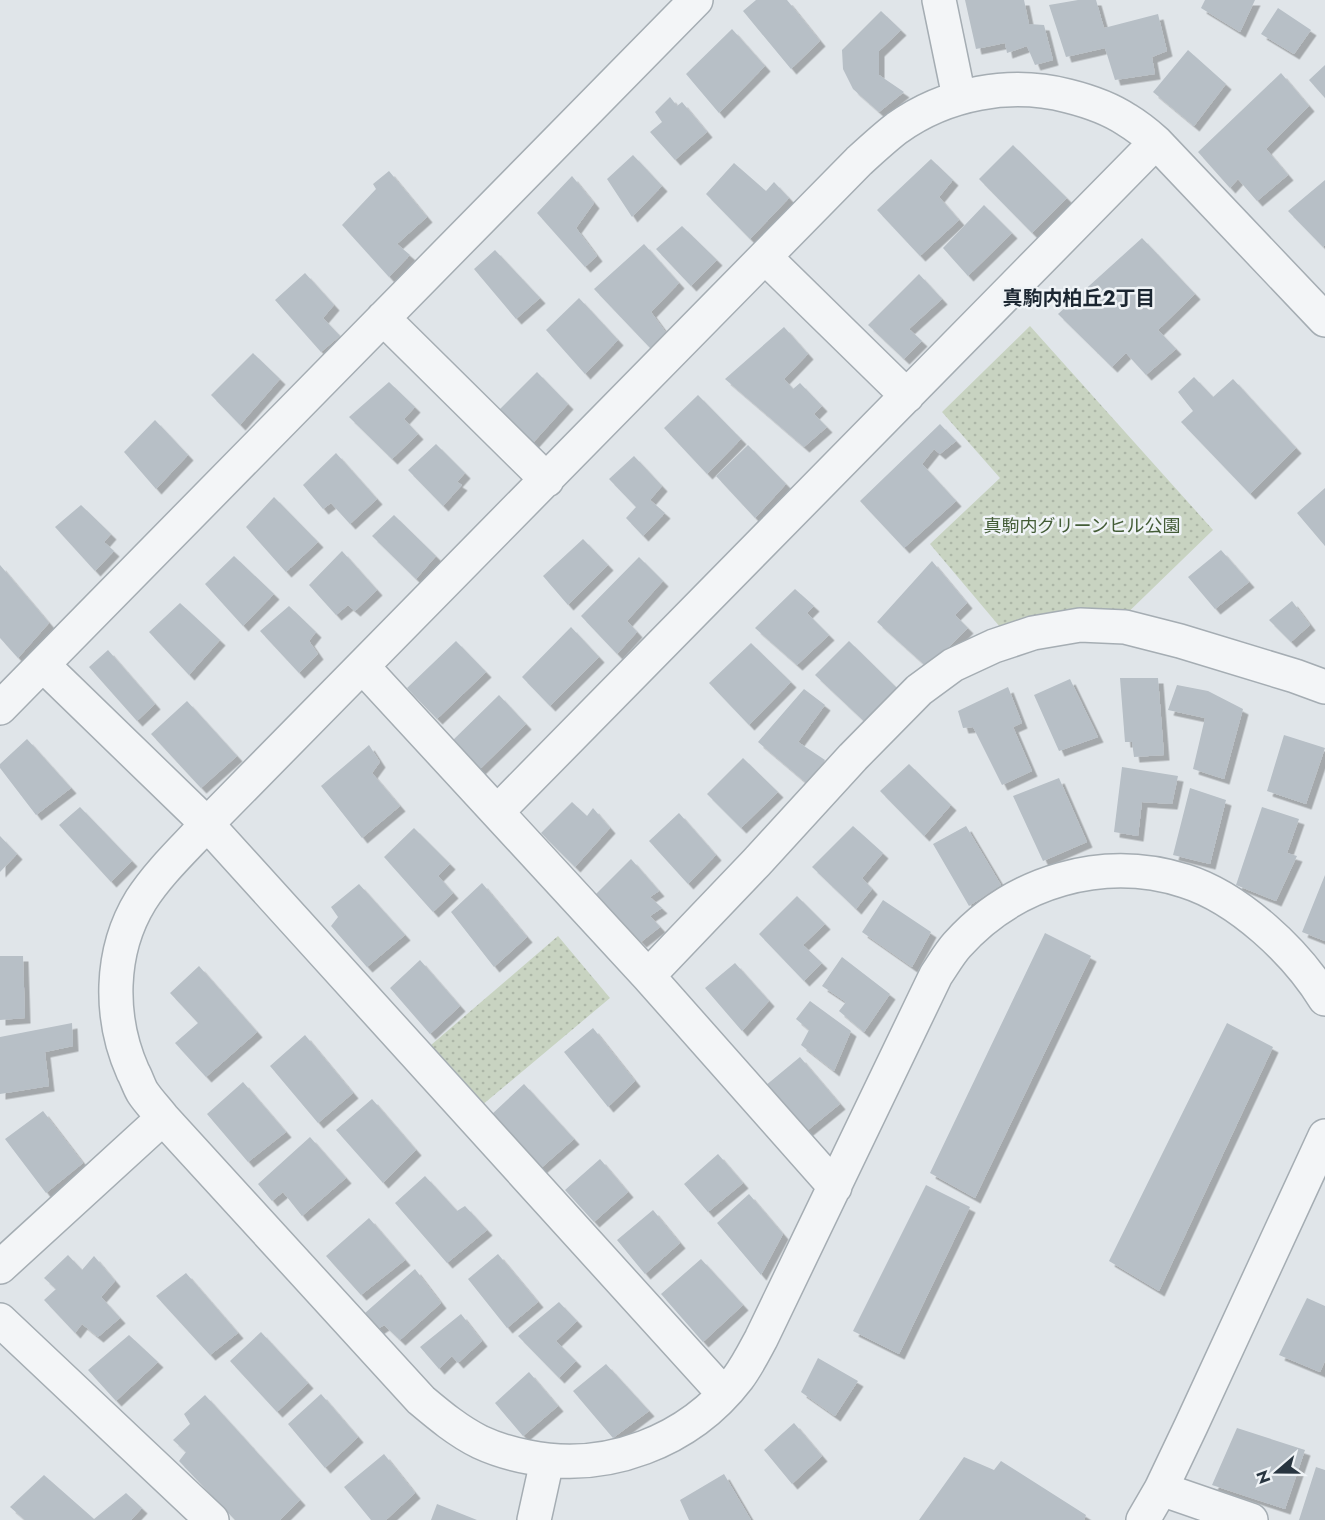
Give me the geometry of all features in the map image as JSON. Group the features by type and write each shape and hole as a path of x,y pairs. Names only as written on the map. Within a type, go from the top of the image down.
{"street":[{"path":"0,708 696,0"},
{"path":"939,0 959,98"},
{"path":"1322,309 1156,142 1126,119 1092,102 1052,92 1023,89 990,91 959,98 913,118 878,144 765,257 157,877 140,902 127,931 117,965 115,993 118,1025 127,1058 142,1092 163,1118 421,1400 450,1425 481,1443 511,1454 547,1461 575,1462 620,1455 648,1447 674,1434 700,1416 724,1394 749,1361 936,975 957,946 983,920 1016,898 1045,884 1079,874 1117,870 1152,873 1186,881 1218,896 1270,934 1292,956 1325,999"},
{"path":"497,812 1156,142"},
{"path":"765,257 907,396"},
{"path":"383,318 547,480"},
{"path":"648,976 853,757 920,690 953,665 994,646 1033,633 1080,625 1125,627 1211,650 1325,687"},
{"path":"43,664 207,824 724,1394"},
{"path":"363,667 648,976 835,1187"},
{"path":"0,1267 163,1118"},
{"path":"1143,1520 1161,1489 1325,1136"},
{"path":"0,1320 212,1520"},
{"path":"534,1520 547,1461"},
{"path":"1161,1489 1251,1520"}],"green space":[{"name":"真駒内グリーンヒル公園","path":"1030,326 1213,530 1115,625 1011,640 930,544 1000,478 942,412"},
{"path":"558,936 610,998 475,1111 424,1051"}],"building":[{"path":"756,0 787,0 820,41 791,69 743,11"},
{"path":"965,0 1024,0 1029,24 1044,25 1053,60 1035,65 1027,46 1007,53 1005,43 976,49"},
{"path":"1078,0 1096,0 1104,28 1158,14 1167,51 1152,57 1155,74 1115,80 1105,48 1066,57 1049,5"},
{"path":"1205,0 1255,0 1240,32 1201,8"},
{"path":"1278,8 1311,30 1294,54 1261,34"},
{"path":"881,11 901,30 879,51 879,75 904,92 879,112 853,89 843,69 842,50"},
{"path":"732,29 765,66 719,113 686,74"},
{"path":"1188,50 1226,84 1194,126 1153,92"},
{"path":"1325,65 1325,98 1309,80"},
{"path":"1281,73 1309,106 1266,149 1288,175 1257,201 1238,179 1230,188 1198,152"},
{"path":"670,97 677,106 682,102 707,132 675,160 650,132 662,122 655,112"},
{"path":"1013,145 1067,198 1032,233 979,179"},
{"path":"633,155 662,186 632,217 607,179"},
{"path":"931,159 953,180 939,197 959,220 920,256 877,210"},
{"path":"734,163 766,191 774,182 789,198 750,239 706,194"},
{"path":"389,171 427,217 397,244 410,255 389,277 342,225 376,189 373,184"},
{"path":"572,176 594,203 576,228 597,256 585,267 537,213"},
{"path":"1325,180 1325,245 1323,247 1288,211"},
{"path":"984,205 1012,233 968,276 943,248"},
{"path":"682,226 717,260 691,286 656,249"},
{"path":"1142,238 1195,294 1158,330 1176,349 1146,375 1126,353 1112,367 1058,314"},
{"path":"644,244 679,283 651,312 667,334 653,351 594,289"},
{"path":"495,250 540,298 516,319 474,269"},
{"path":"305,273 334,305 323,318 340,336 321,352 275,300"},
{"path":"919,274 942,299 909,329 922,341 904,359 868,325"},
{"path":"579,298 618,340 585,374 546,330"},
{"path":"784,327 808,354 784,379 793,389 800,383 822,406 814,414 827,427 804,447 725,379"},
{"path":"253,353 280,379 240,425 211,395"},
{"path":"537,372 568,404 531,445 497,412"},
{"path":"1194,377 1213,397 1233,379 1296,448 1250,494 1181,422 1193,411 1178,392"},
{"path":"389,382 415,407 404,419 418,434 392,459 349,417"},
{"path":"698,395 741,439 707,474 664,428"},
{"path":"155,420 188,455 156,489 124,452"},
{"path":"940,424 956,441 940,454 934,449 922,464 956,501 904,548 860,501"},
{"path":"436,444 465,473 457,482 462,485 443,506 408,470"},
{"path":"748,445 786,484 755,518 716,476"},
{"path":"336,453 377,499 350,524 331,503 323,509 303,485"},
{"path":"634,456 662,486 650,500 665,513 643,536 626,518 636,507 609,479"},
{"path":"1325,488 1325,546 1297,513"},
{"path":"274,497 318,542 286,572 246,527"},
{"path":"81,505 111,534 104,542 114,551 95,571 55,527"},
{"path":"394,515 436,556 416,579 372,536"},
{"path":"583,539 608,565 568,605 543,576"},
{"path":"1221,550 1249,582 1215,609 1188,577"},
{"path":"342,551 377,590 355,611 348,605 336,615 309,585"},
{"path":"234,556 274,594 243,626 205,584"},
{"path":"639,557 663,581 627,621 637,632 617,654 581,616"},
{"path":"932,561 967,603 955,615 968,628 928,668 877,622"},
{"path":"0,565 49,623 18,658 0,638"},
{"path":"795,589 814,606 807,613 829,635 797,665 755,628"},
{"path":"1292,601 1310,625 1291,642 1269,620"},
{"path":"180,603 220,640 189,675 149,632"},
{"path":"289,606 316,632 309,641 318,654 299,673 260,631"},
{"path":"571,627 599,657 550,706 522,677"},
{"path":"456,641 486,672 437,719 407,688"},
{"path":"849,641 899,690 867,724 815,675"},
{"path":"751,643 791,682 749,725 709,683"},
{"path":"108,650 155,704 137,721 89,667"},
{"path":"1120,678 1158,678 1164,755 1134,757 1132,742 1125,742"},
{"path":"1070,679 1098,737 1059,751 1034,695"},
{"path":"1177,685 1208,691 1243,709 1224,779 1193,769 1205,718 1168,710"},
{"path":"1008,687 1022,723 1013,727 1032,771 1002,785 973,727 963,728 958,711"},
{"path":"804,689 825,705 798,742 825,760 810,786 758,742"},
{"path":"499,695 526,724 477,772 449,744"},
{"path":"187,701 237,756 201,788 151,734"},
{"path":"1284,735 1325,748 1306,804 1267,791"},
{"path":"27,739 71,788 36,815 0,768 0,764"},
{"path":"369,745 380,762 372,773 400,806 362,838 321,786"},
{"path":"743,758 778,792 741,828 707,794"},
{"path":"909,764 951,805 924,836 880,791"},
{"path":"1122,767 1178,776 1172,804 1142,802 1138,836 1114,832"},
{"path":"1059,778 1087,842 1043,861 1013,796"},
{"path":"1190,788 1226,800 1210,864 1173,855"},
{"path":"572,802 587,816 593,808 610,828 575,867 541,833"},
{"path":"80,807 132,861 111,882 59,825"},
{"path":"1262,807 1299,819 1287,853 1297,856 1276,901 1236,885"},
{"path":"679,813 716,855 688,884 649,841"},
{"path":"853,826 883,853 862,878 872,889 856,909 812,867"},
{"path":"966,826 1001,885 969,906 933,844"},
{"path":"414,828 450,864 438,876 453,893 433,912 384,857"},
{"path":"0,836 17,854 0,872"},
{"path":"631,859 659,891 650,897 662,908 650,916 660,927 641,942 595,895"},
{"path":"1325,875 1325,941 1302,932"},
{"path":"482,883 527,937 494,967 451,912"},
{"path":"359,884 405,935 367,967 331,926 338,917 331,907"},
{"path":"797,896 825,924 803,945 822,963 804,981 759,934"},
{"path":"883,900 931,932 912,967 862,932"},
{"path":"1045,933 1091,956 975,1198 930,1173"},
{"path":"0,956 23,956 25,1018 0,1020"},
{"path":"842,957 890,994 864,1032 839,1011 846,1002 822,986"},
{"path":"420,960 460,1006 430,1034 390,988"},
{"path":"735,963 769,1001 742,1031 705,988"},
{"path":"199,966 257,1032 206,1077 175,1043 198,1023 170,993"},
{"path":"810,1001 851,1031 834,1071 801,1045 809,1030 796,1019"},
{"path":"72,1023 73,1046 45,1052 49,1086 0,1094 0,1037"},
{"path":"1227,1023 1273,1047 1159,1291 1109,1261"},
{"path":"593,1028 635,1081 608,1107 564,1052"},
{"path":"305,1035 353,1093 318,1123 270,1066"},
{"path":"800,1057 840,1104 803,1134 765,1086"},
{"path":"243,1082 286,1132 248,1162 207,1114"},
{"path":"524,1084 574,1139 540,1169 491,1115"},
{"path":"372,1099 416,1150 383,1183 336,1130"},
{"path":"43,1111 83,1163 46,1193 5,1139"},
{"path":"310,1137 346,1178 302,1216 283,1192 272,1201 258,1184"},
{"path":"718,1154 743,1183 708,1212 684,1184"},
{"path":"600,1159 628,1192 594,1222 565,1190"},
{"path":"425,1176 457,1211 465,1206 487,1230 447,1263 395,1203"},
{"path":"926,1185 970,1207 899,1354 853,1331"},
{"path":"749,1194 783,1234 761,1275 717,1223"},
{"path":"653,1210 680,1243 645,1274 617,1240"},
{"path":"369,1218 405,1260 361,1295 326,1256"},
{"path":"498,1254 538,1302 507,1328 468,1279"},
{"path":"68,1255 82,1270 94,1256 115,1281 101,1297 120,1318 98,1337 82,1324 75,1333 44,1300 56,1289 44,1278"},
{"path":"701,1259 743,1305 703,1342 661,1294"},
{"path":"415,1269 441,1303 400,1340 384,1325 378,1329 365,1313"},
{"path":"186,1273 238,1333 210,1355 156,1296"},
{"path":"1307,1298 1325,1306 1325,1361 1320,1372 1279,1355"},
{"path":"559,1302 577,1321 556,1341 576,1361 559,1378 518,1336"},
{"path":"461,1314 482,1341 458,1363 452,1356 439,1369 420,1347"},
{"path":"261,1332 308,1383 277,1412 230,1361"},
{"path":"129,1335 158,1362 116,1401 88,1370"},
{"path":"818,1358 858,1381 835,1416 801,1392"},
{"path":"606,1364 649,1411 613,1438 573,1391"},
{"path":"529,1372 558,1406 523,1436 495,1403"},
{"path":"321,1394 358,1437 325,1468 288,1424"},
{"path":"205,1395 300,1500 280,1520 235,1520 179,1461 186,1452 173,1440 190,1424 184,1414"},
{"path":"794,1423 822,1456 792,1484 764,1450"},
{"path":"1237,1428 1305,1450 1285,1509 1212,1485"},
{"path":"384,1454 415,1493 386,1520 371,1520 344,1487"},
{"path":"964,1457 994,1470 1001,1461 1086,1515 1084,1520 919,1520"},
{"path":"1316,1467 1325,1470 1325,1520 1299,1520"},
{"path":"724,1474 751,1520 689,1520 680,1500"},
{"path":"44,1475 94,1519 126,1493 142,1508 131,1520 25,1520 10,1507"},
{"path":"437,1504 477,1520 431,1520"}],"district":[{"name":"真駒内柏丘2丁目","path":"1079,298"}]}
